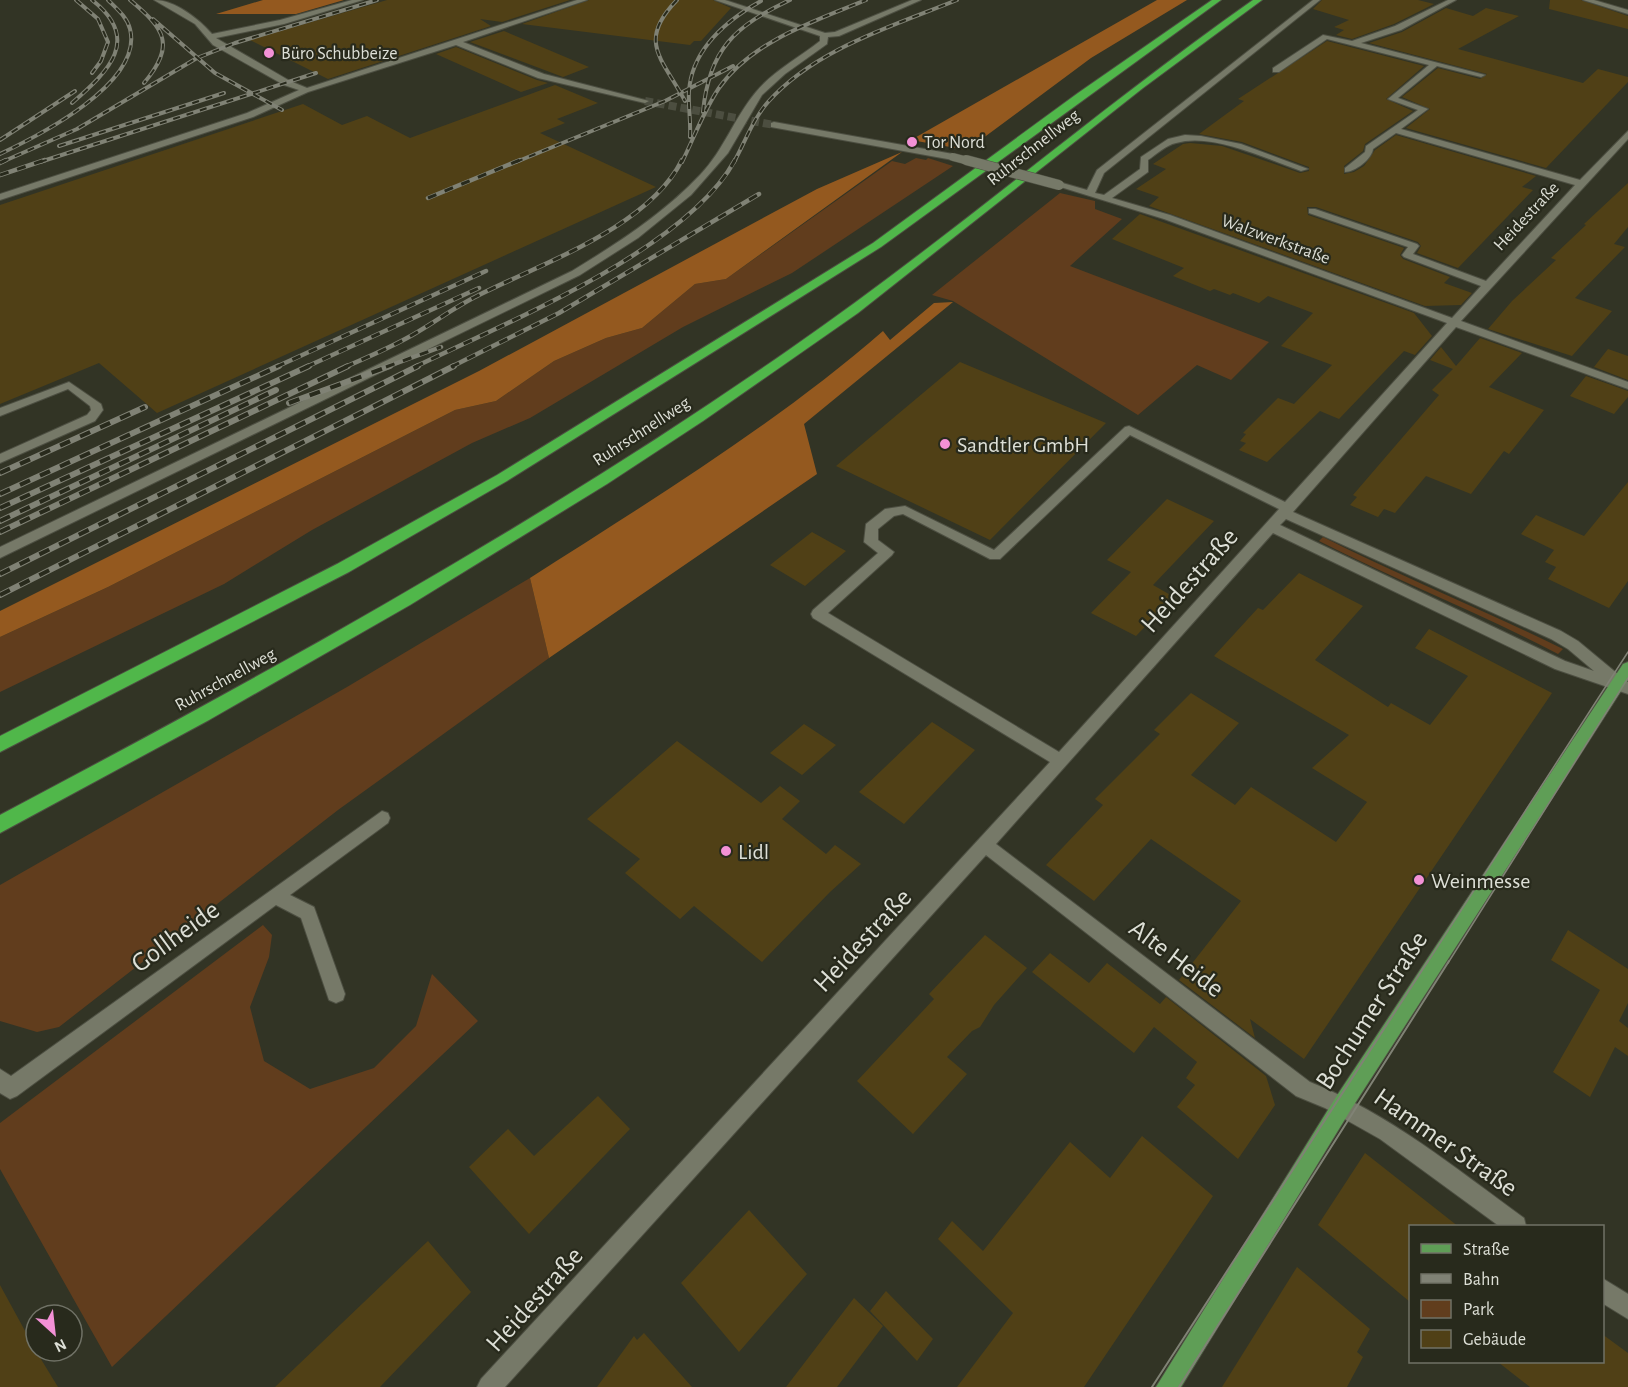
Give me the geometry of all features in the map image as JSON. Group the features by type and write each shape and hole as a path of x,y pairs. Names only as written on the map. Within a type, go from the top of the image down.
{"highway":[{"name":"Ruhrschnellweg","path":"0,745 195,647 343,568 502,478 877,245 1081,95 1217,0"},
{"name":"Ruhrschnellweg","path":"0,825 229,700 381,613 648,452 795,353 891,283 1134,91 1258,0"}],"main road":[{"name":"Bochumer Straße","path":"1168,1387 1343,1104 1625,680"}],"street":[{"path":"157,0 198,22 210,37 287,82 306,90"},
{"path":"210,37 281,22 360,0"},
{"path":"0,197 250,115 306,90 584,0"},
{"path":"718,0 824,35 836,34 918,0"},
{"path":"1090,193 1100,172 1317,0"},
{"path":"1354,43 1398,28 1453,0"},
{"path":"1586,0 1628,12"},
{"path":"0,553 576,273 624,245 663,216 694,186 720,158 744,113 760,93 779,74 824,42 824,35"},
{"path":"1276,70 1326,37 1481,75"},
{"path":"456,42 541,76 645,101"},
{"path":"1348,170 1369,153 1369,148 1424,108 1392,99 1436,63"},
{"name":"Walzwerkstraße","path":"774,125 905,147 953,158 1090,193 1167,216 1628,386"},
{"path":"1396,130 1582,184"},
{"name":"Heidestraße","path":"489,1387 985,845 1488,285 1628,134"},
{"path":"1106,198 1145,170 1144,159 1170,141 1187,137 1222,143 1304,169"},
{"path":"1312,211 1414,246 1407,255 1488,285"},
{"path":"0,412 69,386 95,404 97,410 91,418 0,459"},
{"path":"1061,761 818,614 887,552 871,542 871,527 890,512 905,510 995,556 1129,430 1286,511 1556,635 1625,680"},
{"name":"Heidestraße","path":"1272,527 1560,665 1625,680"},
{"name":"Gollheide","path":"0,1079 10,1089 382,818"},
{"name":"Alte Heide","path":"985,845 1303,1089 1343,1104"},
{"path":"275,896 308,913 336,994"},
{"name":"Hammer Straße","path":"1343,1104 1389,1134 1513,1225"},
{"path":"1604,1290 1628,1308"}],"green space":[{"path":"916,158 926,160 928,158 953,166 792,273 683,327 530,418 472,443 312,530 224,584 0,692 0,637 108,587 455,410 496,401 554,361 606,338 642,328 695,284 726,279 892,161 905,164"},
{"path":"1060,193 1095,201 1095,209 1122,219 1070,266 1269,342 1231,380 1197,365 1138,415 953,301 932,295"},
{"path":"1323,537 1563,649 1558,654 1319,541"},
{"path":"530,578 549,658 338,810 59,1027 37,1032 0,1021 0,885 347,687"},
{"path":"263,925 272,935 269,957 250,1007 264,1061 310,1089 374,1068 416,1026 432,974 478,1021 112,1367 84,1318 84,1303 76,1303 0,1169 0,1123"}],"shaded area":[{"path":"263,0 344,0 296,14 216,14"},
{"path":"1157,0 1187,0 1091,58 967,150 911,140"},
{"path":"902,152 726,279 695,284 642,328 606,338 554,361 496,401 455,410 108,587 0,637 0,611 479,371 817,189"},
{"path":"953,302 804,424 817,474 549,658 530,578 711,461 799,398 883,331 890,340 934,303"}],"building":[{"path":"387,0 570,0 502,22 480,19 491,26 328,79 250,40"},
{"path":"589,0 713,0 731,8 701,41 694,41 690,45 522,24"},
{"path":"1322,0 1418,0 1434,4 1394,24 1352,39 1336,35 1344,30 1334,27 1349,20 1313,9"},
{"path":"1550,0 1581,0 1628,16 1628,29 1549,9"},
{"path":"1446,8 1473,16 1486,8 1519,16 1458,49 1583,83 1598,69 1628,77 1628,82 1546,168 1406,128 1430,109 1402,97 1438,68 1480,79 1487,74 1369,43 1402,32"},
{"path":"504,31 589,67 563,77 470,42"},
{"path":"1327,41 1424,66 1386,99 1413,111 1365,144 1363,151 1344,166 1344,174 1354,172 1364,166 1375,150 1396,135 1536,176 1522,187 1533,190 1458,268 1417,253 1421,246 1418,242 1316,207 1307,207 1308,215 1404,248 1400,255 1403,259 1450,277 1444,283 1472,293 1461,305 1425,306 1149,206 1159,197 1136,189 1166,169 1153,164 1183,144 1190,143 1222,146 1300,173 1309,171 1309,167 1242,142 1199,134 1244,101 1238,99"},
{"path":"456,47 548,83 521,92 436,54"},
{"path":"555,85 598,103 557,119 565,123 540,133 656,187 157,413 99,363 0,404 0,205 303,104 342,125 367,116 410,138"},
{"path":"1628,183 1628,227 1614,244 1625,247 1575,298 1612,311 1572,356 1488,329 1512,301 1556,260 1551,258"},
{"path":"1140,214 1414,313 1432,336 1415,355 1404,351 1339,419 1320,411 1267,462 1239,450 1246,443 1240,441 1246,434 1243,433 1278,398 1294,404 1332,365 1281,346 1313,313 1268,296 1259,303 1233,293 1230,295 1214,289 1210,291 1173,276 1184,268 1112,239"},
{"path":"1480,338 1522,353 1489,387 1544,410 1509,454 1504,451 1471,494 1426,476 1395,513 1384,509 1378,517 1350,505 1357,497 1353,495 1439,395 1432,390 1453,369 1430,360 1441,347 1456,366"},
{"path":"1608,349 1628,356 1628,380 1594,367"},
{"name":"Sandtler GmbH","path":"960,362 1106,423 990,540 836,466"},
{"path":"1586,376 1628,391 1628,397 1614,414 1570,396"},
{"path":"1628,482 1628,581 1609,608 1548,579 1556,567 1545,562 1554,550 1521,534 1536,515 1584,536"},
{"path":"1167,499 1214,521 1153,585 1174,597 1136,636 1091,613 1131,572 1107,560"},
{"path":"812,532 846,551 805,586 770,565"},
{"path":"1299,573 1363,606 1315,660 1388,707 1391,703 1430,725 1468,676 1415,648 1429,629 1552,693 1304,1059 1250,1019 1255,1038 1179,980 1241,901 1151,839 1094,901 1046,865 1103,805 1095,799 1160,734 1154,730 1191,693 1239,723 1191,775 1235,805 1251,787 1336,842 1367,802 1312,768 1349,735 1214,656 1258,608 1263,610"},
{"path":"932,722 975,750 904,824 859,792"},
{"path":"804,724 836,745 802,775 770,753"},
{"name":"Lidl","path":"677,741 761,803 780,786 800,801 782,819 826,854 835,845 861,864 830,892 762,962 694,906 680,919 625,873 640,859 587,819"},
{"path":"1568,930 1628,969 1628,1003 1619,1021 1628,1028 1628,1056 1615,1047 1590,1097 1553,1072 1600,990 1551,960"},
{"path":"985,935 1027,968 994,1005 980,1027 972,1031 947,1057 967,1074 913,1134 857,1081 934,999 929,994"},
{"path":"1050,953 1089,983 1107,963 1160,1004 1166,997 1266,1076 1275,1105 1238,1159 1177,1107 1195,1085 1186,1078 1197,1062 1154,1027 1134,1053 1032,972"},
{"path":"598,1096 630,1129 529,1234 469,1167 508,1129 534,1156"},
{"path":"1142,1136 1213,1196 1084,1387 957,1387 1013,1313 938,1239 952,1221 983,1251 1070,1142 1110,1178"},
{"path":"1365,1153 1456,1225 1409,1225 1409,1301 1318,1225"},
{"path":"749,1210 807,1274 739,1352 681,1283"},
{"path":"428,1241 471,1292 380,1387 275,1387"},
{"path":"1297,1267 1370,1329 1357,1352 1363,1357 1347,1387 1222,1387"},
{"path":"0,1285 24,1329 24,1363 43,1363 58,1387 0,1387"},
{"path":"886,1291 933,1339 917,1361 870,1311"},
{"path":"854,1298 883,1326 837,1387 786,1387"},
{"path":"644,1333 692,1387 597,1387 634,1336 637,1340"},
{"path":"1604,1335 1628,1353 1628,1387 1530,1387 1499,1363 1604,1363"}],"tunnel":[{"path":"645,101 774,125"}],"tram line":[{"path":"1427,963 1628,652"},
{"path":"1448,963 1628,678"},
{"path":"1152,1387 1428,961"},
{"path":"1179,1387 1449,961"}],"railway":[{"path":"76,0 98,19 108,42 101,61 92,73"},
{"path":"72,103 98,79 115,54 117,41 115,28 107,14 92,0"},
{"path":"0,154 62,121 105,88 121,69 130,49 130,29 124,17 108,0"},
{"path":"130,0 151,20 162,38 163,48 160,58 144,83"},
{"path":"198,58 235,43 377,0"},
{"path":"677,0 665,15 658,28 656,39 657,50 662,62 680,93"},
{"path":"709,78 719,56 740,30 790,0"},
{"path":"682,162 719,88 749,57 786,34 866,0"},
{"path":"734,162 754,123 768,102 808,67 856,41 957,0"},
{"path":"690,88 697,62 713,37 736,17 761,1"},
{"path":"153,19 198,58"},
{"path":"2,162 77,129 198,58"},
{"path":"198,58 215,73 252,94"},
{"path":"709,78 733,66"},
{"path":"252,94 316,73"},
{"path":"690,88 709,78"},
{"path":"703,112 709,78"},
{"path":"680,93 690,88"},
{"path":"690,88 690,137"},
{"path":"0,140 75,91"},
{"path":"59,146 224,93"},
{"path":"516,162 680,93"},
{"path":"680,93 685,101"},
{"path":"40,162 252,94"},
{"path":"252,94 282,110"},
{"path":"2,162 6,160"},
{"path":"0,175 45,160"},
{"path":"428,198 520,160"},
{"path":"345,367 399,342 468,301 591,241 619,224 645,205 666,184 682,160"},
{"path":"415,367 544,305 636,253 677,224 711,193 735,160"},
{"path":"451,367 559,313 759,194"},
{"path":"276,367 486,271"},
{"path":"306,367 479,288"},
{"path":"386,367 441,347"},
{"path":"0,494 279,366"},
{"path":"0,508 309,366"},
{"path":"0,532 348,366"},
{"path":"289,403 390,366"},
{"path":"0,574 418,366"},
{"path":"0,595 454,366"},
{"path":"0,521 276,390"},
{"path":"0,473 145,407"}],"place":[{"name":"Büro Schubbeize","path":"269,53"},
{"name":"Tor Nord","path":"912,142"},
{"name":"Sandtler GmbH","path":"945,444"},
{"name":"Lidl","path":"726,851"},
{"name":"Weinmesse","path":"1419,880"}]}
